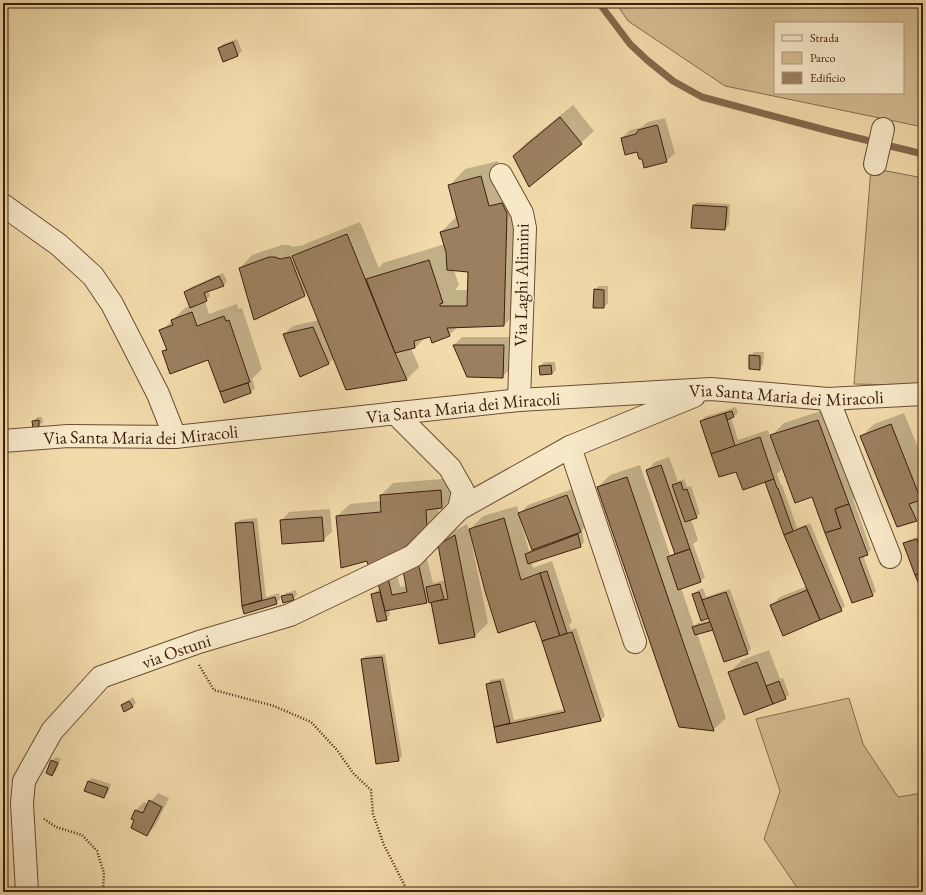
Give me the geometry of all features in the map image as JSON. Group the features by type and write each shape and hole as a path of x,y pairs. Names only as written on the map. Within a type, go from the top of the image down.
{"street":[{"path":"875,164 883,129"},
{"name":"Via Laghi Alimini","path":"501,175 522,213 526,228 519,400"},
{"path":"3,205 59,245 93,276 112,304 158,394 176,437"},
{"name":"Via Santa Maria dei Miracoli","path":"3,441 68,436 176,437 519,400 711,389 828,399 923,394"},
{"name":"via Ostuni","path":"27,892 22,803 24,781 52,731 101,676 199,642 290,615 413,556 459,509 570,447 711,389"},
{"path":"828,399 890,557"},
{"path":"395,413 450,468 462,491 459,509"},
{"path":"570,447 635,642"}],"path":[{"path":"199,642 198,663 214,690 274,706 311,722 338,750 353,773 371,790 373,814 382,839 408,892"},
{"path":"22,803 56,827 82,835 97,851 104,873 103,892"}],"green space":[{"path":"616,3 914,3 923,8 923,127 725,86 628,21"},
{"path":"871,168 923,178 923,383 899,385 854,384"},
{"path":"849,698 863,744 898,797 923,793 923,892 800,892 764,839 780,791 756,719"}],"building":[{"path":"233,42 238,56 223,62 218,48"},
{"path":"560,117 582,144 529,187 513,156"},
{"path":"657,125 667,162 644,168 642,159 639,159 637,152 625,155 621,138 636,134 638,130"},
{"path":"481,176 489,206 502,203 507,213 504,326 447,328 450,336 432,343 430,337 414,341 415,348 395,353 366,279 429,260 443,303 440,304 440,306 467,306 468,272 447,270 446,252 440,232 459,227 448,185"},
{"path":"693,205 727,207 725,230 691,228"},
{"path":"347,234 407,380 346,390 292,256"},
{"path":"269,257 280,259 290,257 305,296 254,320 239,268"},
{"path":"219,276 224,286 204,293 207,301 190,308 184,292"},
{"path":"594,289 604,290 604,308 593,308"},
{"path":"192,312 197,326 224,316 226,321 229,320 250,382 220,392 208,360 170,374 162,351 167,350 159,330 173,325 171,320"},
{"path":"313,327 329,364 300,377 283,334"},
{"path":"453,345 504,345 503,378 467,377"},
{"path":"749,355 760,356 760,370 749,369"},
{"path":"551,365 552,374 540,375 539,366"},
{"path":"248,383 251,393 224,403 220,392"},
{"path":"732,411 734,417 727,420 725,413"},
{"path":"725,413 735,446 711,454 700,421"},
{"path":"39,420 39,427 33,428 32,421"},
{"path":"818,420 849,504 835,509 841,528 825,533 812,497 795,503 770,435"},
{"path":"891,424 921,500 909,504 917,521 897,527 860,436"},
{"path":"760,437 774,479 743,490 736,472 719,477 711,454"},
{"path":"661,465 690,549 675,554 646,470"},
{"path":"627,477 714,731 679,727 597,487"},
{"path":"774,479 793,531 784,535 765,482"},
{"path":"681,482 683,490 687,489 697,518 685,522 672,485"},
{"path":"441,490 442,508 426,510 427,528 410,548 369,568 367,561 341,568 336,516 381,512 380,495"},
{"path":"567,495 581,532 532,550 518,513"},
{"path":"849,504 868,555 859,558 873,596 852,603 825,533 841,528 835,509"},
{"path":"322,517 324,541 282,544 280,520"},
{"path":"504,518 521,580 540,573 560,636 542,641 535,621 498,633 485,591 469,529"},
{"path":"253,522 262,600 242,606 235,523"},
{"path":"806,526 842,611 820,620 784,535"},
{"path":"578,534 581,547 528,564 525,554"},
{"path":"455,535 475,637 439,644 431,602 448,599 438,545"},
{"path":"917,539 921,551 923,551 923,572 915,575 903,543"},
{"path":"690,549 701,582 678,590 667,557"},
{"path":"418,562 427,603 385,611 378,583 388,578 392,595 407,592 403,570"},
{"path":"547,571 567,633 560,636 540,573"},
{"path":"923,572 923,594 915,575"},
{"path":"440,584 444,599 429,603 426,587"},
{"path":"807,590 820,620 783,636 770,605"},
{"path":"380,592 387,620 377,622 371,594"},
{"path":"699,592 709,618 701,621 692,594"},
{"path":"726,592 748,654 724,662 702,600"},
{"path":"292,594 294,600 283,603 281,596"},
{"path":"275,597 277,604 244,614 242,606"},
{"path":"710,622 713,630 695,635 692,627"},
{"path":"572,632 601,721 497,743 494,727 565,712 542,641"},
{"path":"382,657 399,761 376,764 361,659"},
{"path":"757,662 773,704 744,715 728,672"},
{"path":"500,681 510,723 494,727 486,684"},
{"path":"779,681 786,699 773,704 766,686"},
{"path":"129,701 133,707 124,712 121,705"},
{"path":"51,760 58,763 52,776 46,773"},
{"path":"88,781 108,788 104,798 84,791"},
{"path":"149,800 162,807 147,836 131,828 134,820 131,819 135,810 143,813"}],"waterway":[{"path":"599,3 630,44 647,60 673,81 702,97 923,154"}]}
